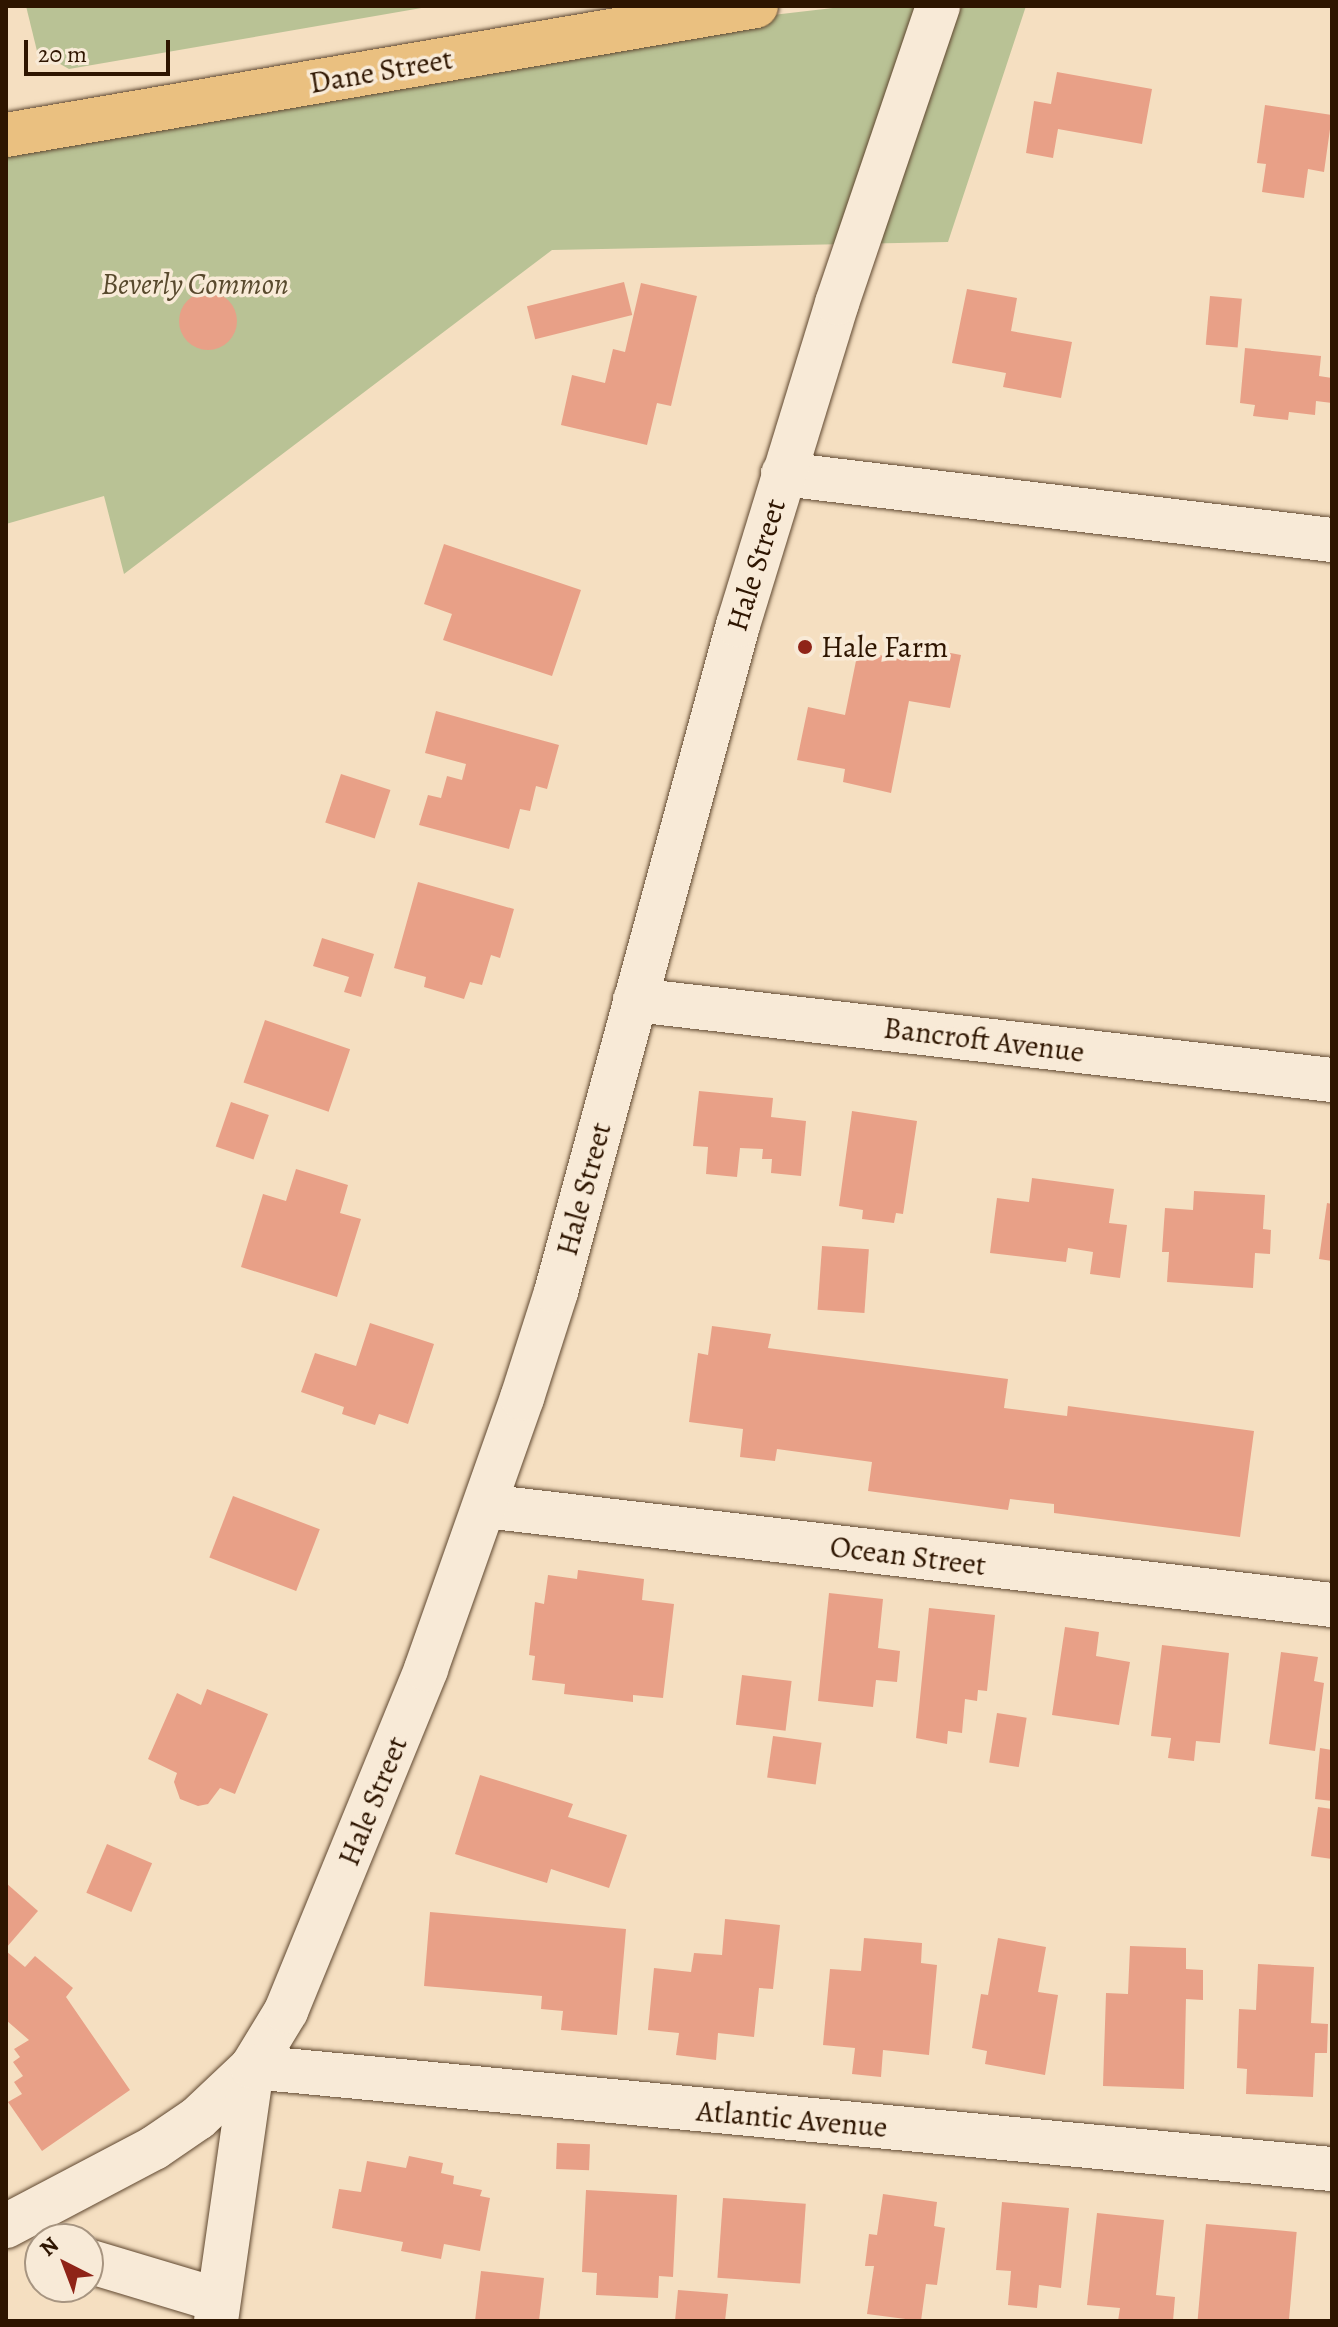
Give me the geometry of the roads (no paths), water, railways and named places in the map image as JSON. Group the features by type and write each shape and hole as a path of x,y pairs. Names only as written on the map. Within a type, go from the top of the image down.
{"main road":[{"name":"Dane Street","path":"6,135 756,6"}],"street":[{"name":"Hale Street","path":"6,2226 154,2148 209,2109 252,2067 286,2011 392,1756 485,1506 556,1292 701,756 783,474 938,6"},
{"path":"783,474 1332,540"},
{"name":"Bancroft Avenue","path":"635,1000 1332,1080"},
{"name":"Ocean Street","path":"485,1506 1332,1605"},
{"path":"104,2267 217,2310 252,2067"},
{"name":"Atlantic Avenue","path":"252,2067 1332,2169"}],"place":[{"name":"Hale Farm","path":"805,647"}],"park label":[{"name":"Beverly Common","path":"195,284"}]}
